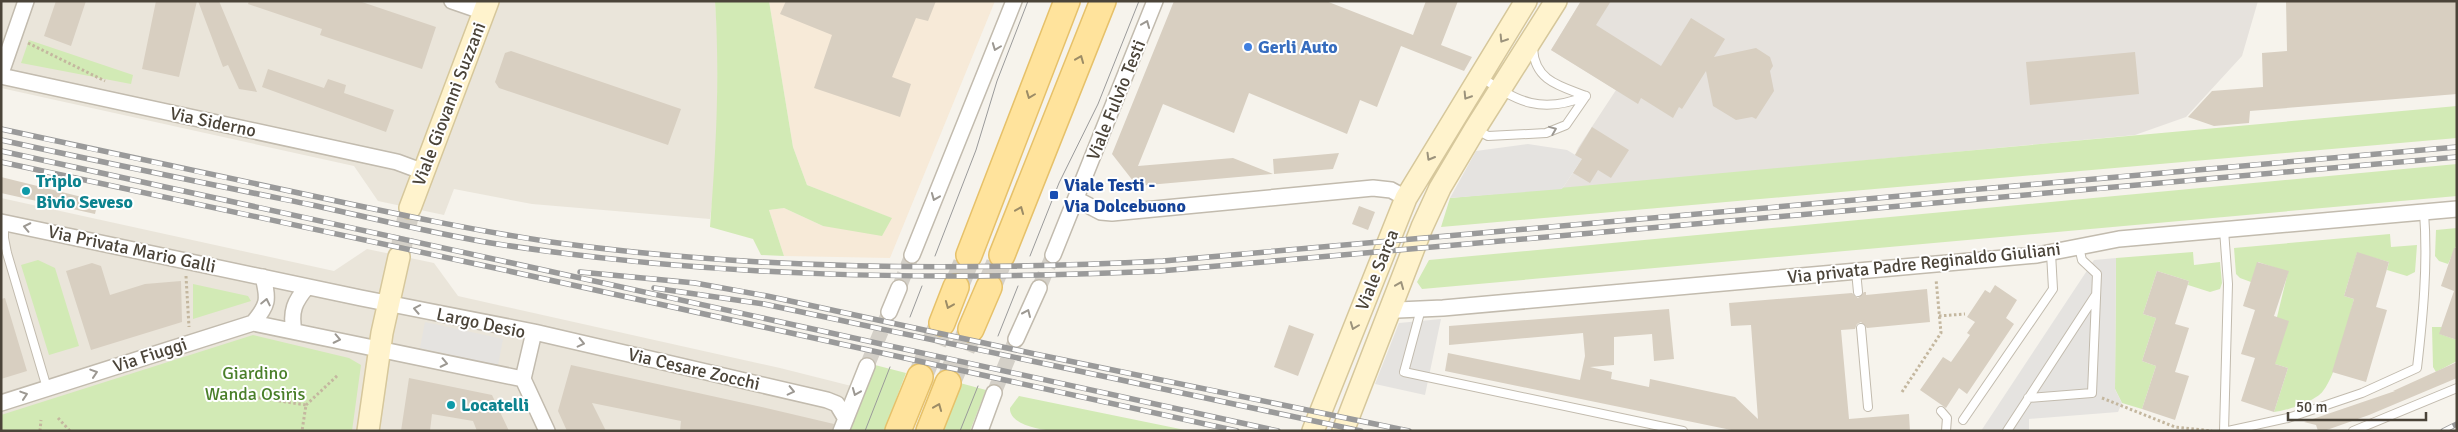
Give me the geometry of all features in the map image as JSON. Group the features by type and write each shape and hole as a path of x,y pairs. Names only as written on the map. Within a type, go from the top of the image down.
{"main road":[{"path":"969,255 1066,1"},
{"path":"1002,255 1103,1"},
{"path":"942,323 956,287"},
{"path":"971,329 989,287"},
{"path":"898,431 920,377"},
{"path":"929,431 948,383"}],"street":[{"path":"1,75 26,1"},
{"path":"452,1 486,7"},
{"path":"912,255 1014,1"},
{"name":"Viale Fulvio Testi","path":"1053,255 1155,1"},
{"name":"Viale Sarca","path":"1343,431 1390,308 1440,188 1479,76 1526,1"},
{"name":"Viale Sarca","path":"1313,431 1406,198 1464,122 1499,90 1556,1"},
{"name":"Viale Giovanni Suzzani","path":"410,208 486,7"},
{"name":"Via Siderno","path":"1,75 397,162 424,172"},
{"path":"1076,199 1101,212 1112,213 1373,188 1391,190 1406,198"},
{"name":"Via privata Padre Reginaldo Giuliani","path":"1390,308 1398,310 1421,309 1935,264 2051,253 2118,239 2457,209"},
{"name":"Via Privata Mario Galli","path":"3,222 263,277"},
{"path":"368,431 380,348 399,257"},
{"path":"263,277 268,297 265,309 253,323 380,348 523,380 547,431"},
{"name":"Largo Desio","path":"263,277 388,304 534,332 523,380"},
{"path":"294,331 291,316 296,301 307,287"},
{"path":"889,312 899,288"},
{"path":"1016,339 1039,288"},
{"name":"Via Fiuggi","path":"1,403 253,323"},
{"name":"Via Cesare Zocchi","path":"534,332 827,400 837,404 843,425"},
{"path":"843,425 867,366"},
{"path":"980,431 994,394"}],"lane":[{"path":"1532,40 1534,63 1550,82 1586,96"},
{"path":"1479,76 1512,97 1541,106 1569,103 1586,96"},
{"path":"1464,122 1488,136 1546,134 1566,125 1586,96"},
{"path":"2228,431 2288,418 2362,393 2417,368 2424,316 2426,241 2424,212"},
{"path":"3,222 7,253 47,388"},
{"path":"2224,230 2228,284 2224,431"},
{"path":"2028,398 2092,393 2097,274 2082,260 2079,247"},
{"path":"1963,420 2053,289 2051,253"},
{"path":"1856,271 1858,292"},
{"path":"2007,431 2096,295"},
{"path":"1421,309 1404,372 1683,431"},
{"path":"1861,328 1868,407"},
{"path":"2353,431 2457,388"},
{"path":"1942,411 1947,418 1946,431"}],"path":[{"path":"25,42 118,87 122,102"},
{"path":"1902,392 1941,333 1935,264"},
{"path":"186,276 189,328"},
{"path":"1939,316 1965,314"},
{"path":"302,431 306,405 338,375"},
{"path":"2092,393 2120,407 2175,427 2214,431"},
{"path":"234,394 306,405"},
{"path":"58,418 70,431"},
{"path":"40,431 41,420"}],"shaded area":[{"path":"1,1 715,1 718,49 716,173 710,219 532,204 454,189 444,215 378,201 354,166 1,88"},
{"path":"769,1 995,1 890,258 784,256 769,210 784,208 823,226 891,218 807,185 793,147"},
{"path":"1581,1 2258,1 2242,56 2186,117 2135,135 1562,189 1582,159 1575,155 1578,148 1616,90 1551,50"},
{"path":"1528,144 1567,150 1582,159 1562,189 1450,198 1476,151"},
{"path":"1,198 334,271 367,249 434,263 458,296 780,368 907,400 895,431 1,431"},
{"path":"2116,258 2115,389 2122,403 2118,412 2029,419 2029,431 1981,431 2094,260"},
{"path":"1441,319 1425,395 1375,384 1399,323"},
{"path":"425,322 503,339 498,365 420,348"}],"green space":[{"path":"715,1 769,1 793,147 807,185 892,218 882,236 823,226 784,208 769,210 784,256 761,255 753,239 710,227 717,114"},
{"path":"29,40 133,75 131,84 21,63"},
{"path":"2457,106 2457,138 1441,227 1450,198"},
{"path":"2457,164 2457,196 1422,289 1417,282 1429,260"},
{"path":"2457,228 2457,244 2448,264 2439,261 2435,256 2436,230"},
{"path":"2390,234 2391,247 2417,245 2415,272 2407,276 2387,270 2389,262 2357,253 2344,296 2354,299 2342,347 2328,383 2319,395 2308,402 2293,408 2274,412 2288,368 2275,364 2277,317 2288,272 2258,262 2251,282 2240,278 2236,274 2234,248"},
{"path":"2193,252 2194,265 2220,262 2222,283 2220,289 2210,292 2188,285 2189,281 2157,271 2143,314 2156,318 2142,361 2156,366 2142,409 2122,403 2115,389 2116,258"},
{"path":"38,260 55,268 79,346 49,355 21,265"},
{"path":"193,284 248,296 251,301 193,319"},
{"path":"2432,327 2442,327 2440,334 2457,340 2457,361 2436,372 2433,367"},
{"name":"Giardino Wanda Osiris","path":"253,335 349,358 361,365 352,431 1,431 1,415"},
{"path":"875,365 906,373 884,431 850,431"},
{"path":"960,383 986,390 970,431 940,431"},
{"path":"1019,396 1190,431 1054,431 1027,426 1015,419 1011,414 1010,408"}],"building":[{"path":"56,1 86,1 71,46 44,36"},
{"path":"156,1 197,1 179,77 142,69"},
{"path":"198,1 219,1 257,92 239,89 228,65 223,67"},
{"path":"249,1 359,1 436,27 422,69 320,35 322,29 248,4"},
{"path":"786,1 936,1 928,21 916,18 892,77 911,84 900,117 814,88 832,35 780,14"},
{"path":"1174,1 1326,1 1413,35 1426,1 1458,1 1441,45 1472,57 1464,71 1401,46 1377,107 1360,100 1347,134 1249,93 1234,133 1163,104 1138,166 1233,158 1273,174 1137,186 1112,154"},
{"path":"1581,1 1611,1 1596,25 1661,66 1691,18 1725,39 1714,57 1756,48 1770,57 1773,66 1770,71 1774,91 1756,119 1752,117 1736,120 1713,106 1706,71 1682,109 1679,107 1673,118 1641,98 1638,104 1551,50"},
{"path":"2286,1 2457,1 2457,94 2250,111 2249,123 2214,126 2188,117 2212,91 2263,87 2262,53 2287,51"},
{"path":"511,51 681,109 668,145 499,88 495,82 505,53"},
{"path":"2135,52 2139,94 2030,105 2026,62"},
{"path":"268,69 324,88 328,79 346,85 344,93 394,110 386,132 262,87"},
{"path":"1592,127 1629,150 1611,178 1598,170 1590,183 1573,173 1582,159 1575,155"},
{"path":"1339,153 1333,169 1274,174 1273,159"},
{"path":"1,177 98,201 95,214 1,193"},
{"path":"1359,206 1375,212 1368,230 1352,224"},
{"path":"2454,248 2457,248 2457,340 2439,334 2454,291 2441,286"},
{"path":"2357,252 2389,262 2376,307 2387,310 2366,382 2332,372 2354,299 2344,296"},
{"path":"2257,262 2289,271 2274,316 2289,321 2275,364 2288,368 2274,412 2241,401 2255,358 2241,354 2255,310 2243,306"},
{"path":"92,263 101,266 110,295 145,284 181,281 182,322 91,350 66,271"},
{"path":"2157,271 2189,281 2175,324 2189,328 2175,372 2189,376 2175,420 2142,409 2156,366 2142,361 2156,318 2143,314"},
{"path":"1995,285 2017,300 2006,318 2014,324 1967,394 1959,388 1946,408 1920,390 1943,357 1951,362 1970,335 1967,333 1975,322 1967,317 1985,290 1990,293"},
{"path":"1927,289 1930,322 1867,328 1861,322 1857,324 1855,329 1841,330 1849,419 1909,414 1910,431 1736,431 1445,371 1448,353 1580,380 1585,356 1583,333 1449,345 1449,326 1669,309 1674,359 1654,361 1652,334 1614,337 1614,365 1590,367 1612,372 1611,379 1649,387 1650,379 1735,397 1758,419 1751,325 1731,326 1729,303 1852,293 1858,298 1864,292 1866,292 1866,295"},
{"path":"5,298 27,371 1,379 1,299"},
{"path":"1289,325 1314,334 1298,376 1274,367"},
{"path":"2457,362 2457,378 2369,415 2324,431 2318,431 2316,425 2304,422 2395,391 2393,391"},
{"path":"571,365 834,424 832,431 680,431 681,421 592,403 606,431 567,431 558,411"},
{"name":"Locatelli","path":"409,378 492,395 509,431 477,431 473,421 432,414 430,431 401,431"}],"tunnel":[{"path":"399,257 410,208"},
{"path":"899,288 912,255"},
{"path":"956,287 969,255"},
{"path":"989,287 1002,255"},
{"path":"1039,288 1053,255"},
{"path":"867,366 889,312"},
{"path":"920,377 942,323"},
{"path":"948,383 971,329"},
{"path":"994,393 1016,339"}],"tram line":[{"path":"935,256 976,150 997,81 1028,1"},
{"path":"1030,256 1059,183 1098,104 1139,1"},
{"path":"910,317 922,286"},
{"path":"998,336 1018,286"},
{"path":"865,431 890,367"},
{"path":"960,431 978,386"}],"railway":[{"path":"1,129 402,215 551,242 703,258 856,266 933,267 1163,261 2457,147"},
{"path":"1,140 491,243 657,264 741,270 909,276 992,276 1160,271 2457,157"},
{"path":"1,151 1278,431"},
{"path":"1,162 1237,431"},
{"path":"580,272 695,283 767,296 1035,354 1409,431"},
{"path":"654,288 764,304 1361,431"},
{"path":"2443,431 2457,424"}],"place":[{"name":"Gerli Auto","path":"1248,47"},
{"name":"Triplo Bivio Seveso","path":"26,191"},
{"name":"Viale Testi - Via Dolcebuono","path":"1054,195"},
{"name":"Locatelli","path":"451,405"}]}
